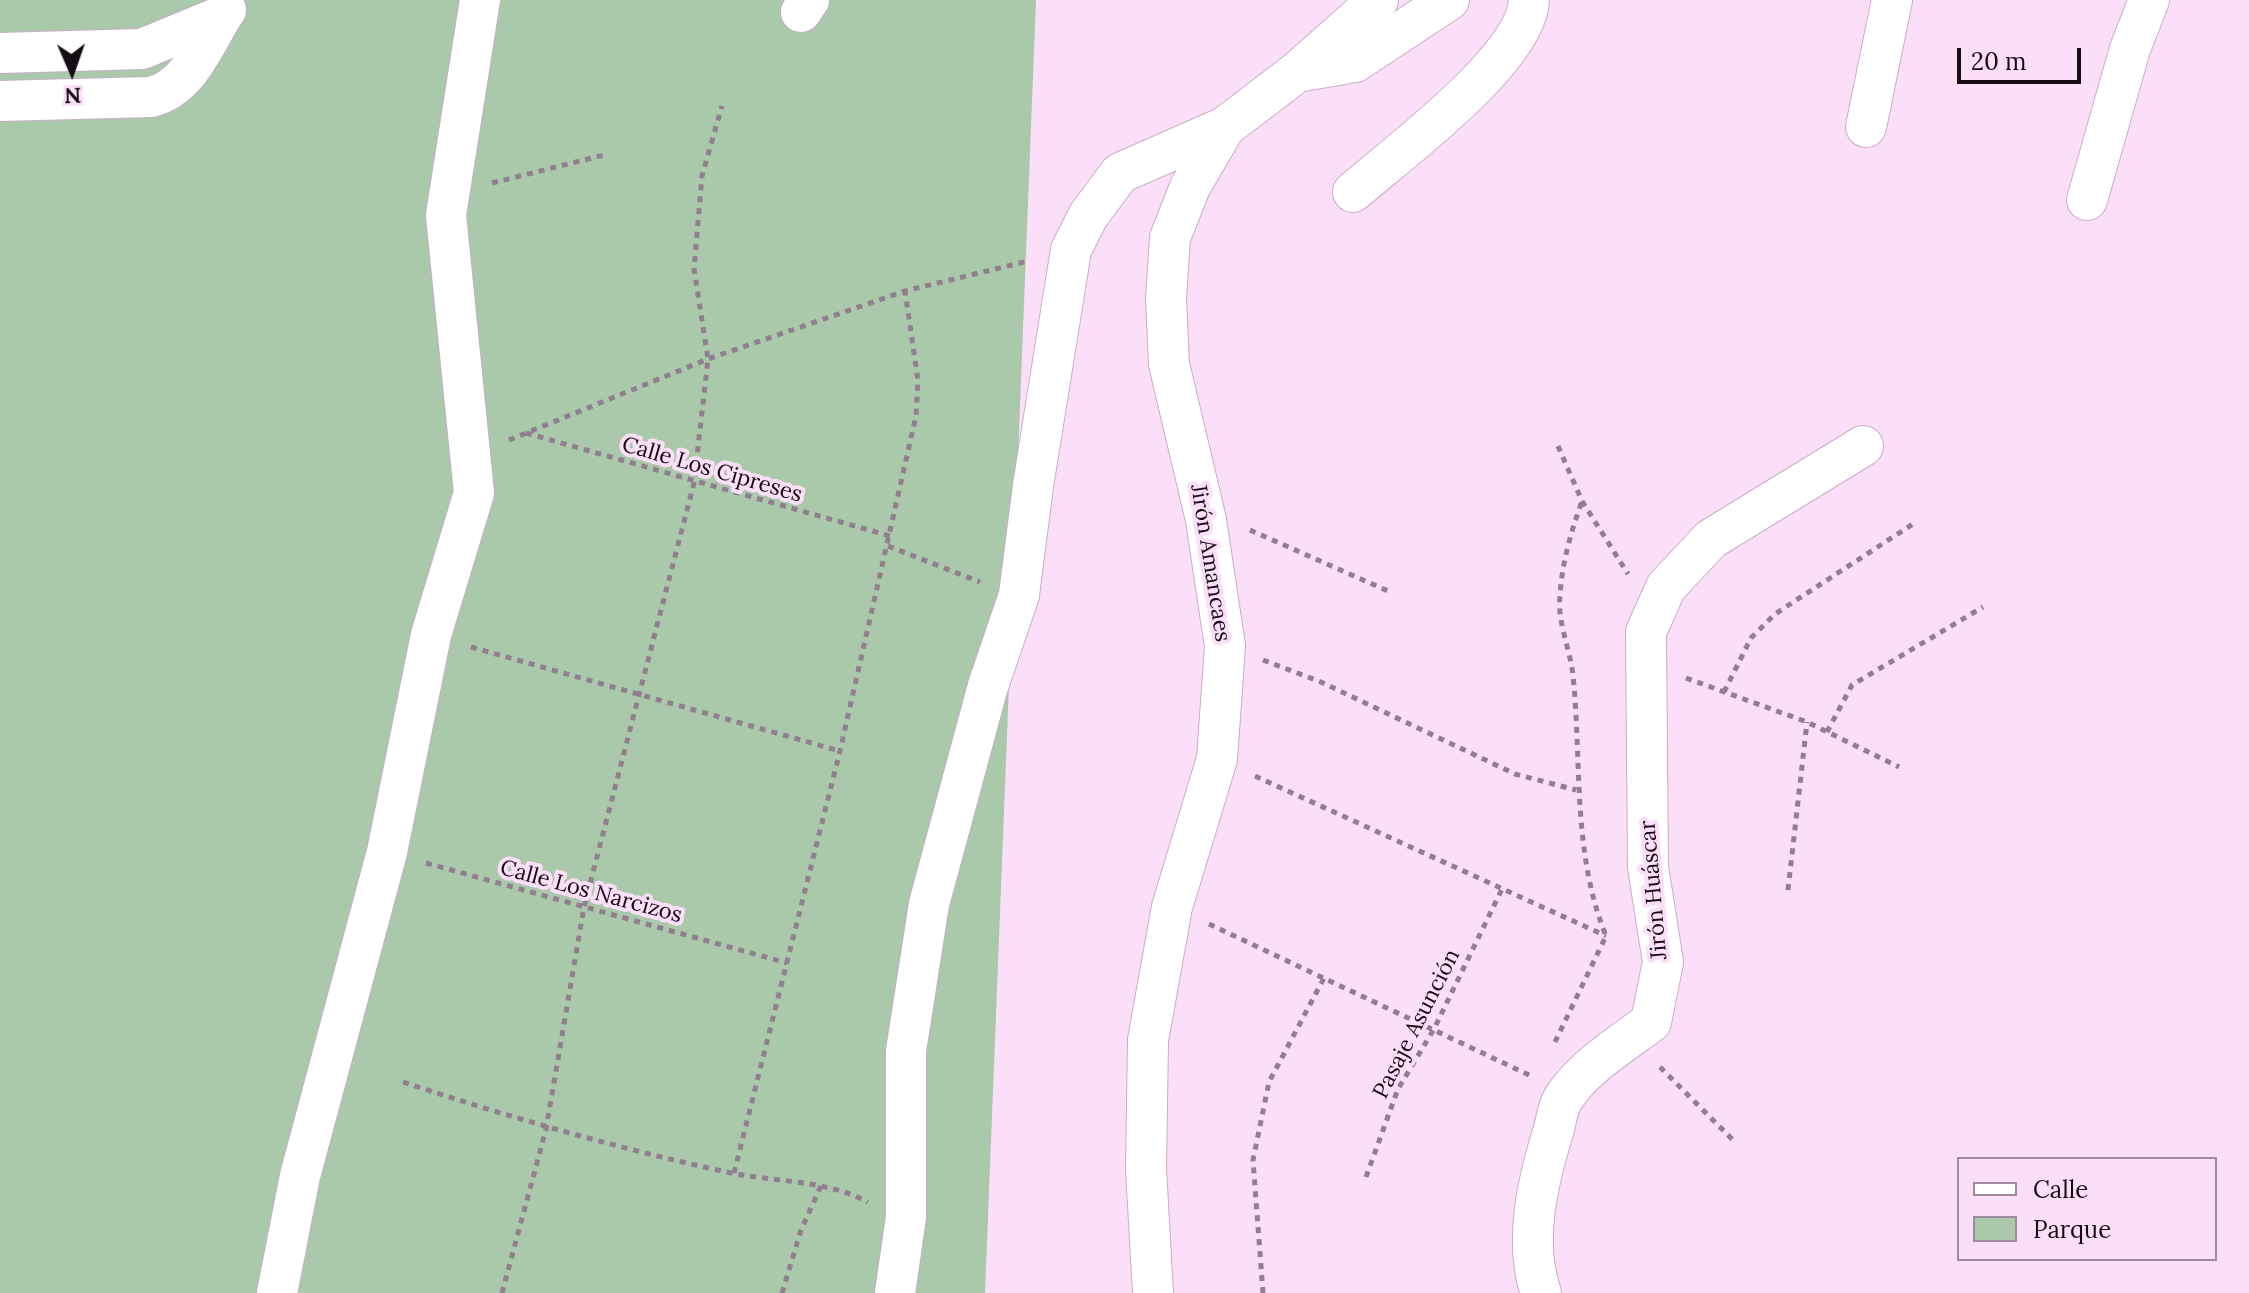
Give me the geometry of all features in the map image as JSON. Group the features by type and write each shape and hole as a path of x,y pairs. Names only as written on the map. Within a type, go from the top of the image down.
{"street":[{"path":"895,1293 906,1217 906,1051 929,904 988,686 1019,595 1033,486 1071,250 1088,216 1120,173 1225,127 1297,72 1378,0"},
{"path":"1297,72 1355,62 1449,0"},
{"path":"1353,192 1491,72 1528,15 1529,0"},
{"path":"1866,127 1892,0"},
{"path":"2087,200 2130,49 2149,0"},
{"path":"277,1293 304,1160 387,852 431,635 474,493 446,215 477,3"},
{"path":"0,53 142,49 228,8"},
{"path":"0,101 166,94 178,86 228,8"},
{"name":"Jirón Amancaes","path":"1153,1293 1146,1169 1148,1040 1172,907 1217,759 1225,646 1206,520 1169,364 1166,298 1170,238 1190,187 1225,127"},
{"path":"1646,648 1666,587 1711,539 1863,446"},
{"name":"Jirón Huáscar","path":"1646,648 1648,867 1663,962 1651,1022"},
{"path":"1541,1293 1533,1271 1534,1213 1546,1153 1562,1100 1599,1061 1651,1022"}],"path":[{"path":"502,1293 546,1129 584,907 694,483 708,359 694,269 702,176 722,106"},
{"path":"449,194 608,154"},
{"path":"470,455 708,359 905,291 1071,250"},
{"path":"734,1173 840,751 916,416 918,380 905,291"},
{"name":"Calle Los Cipreses","path":"525,433 890,536"},
{"path":"1558,446 1582,501 1635,586 1646,648 1724,692 1807,722 1899,767"},
{"path":"1551,1050 1606,936 1592,899 1576,790 1573,674 1559,600 1566,549 1582,501"},
{"path":"1206,520 1249,529 1388,591"},
{"path":"1724,692 1751,638 1775,614 1916,522"},
{"path":"888,546 940,569 1019,595"},
{"path":"1827,732 1837,706 1852,685 1983,607"},
{"path":"431,635 840,751"},
{"path":"1225,646 1321,682 1515,774 1576,790"},
{"path":"1788,890 1807,722"},
{"path":"1217,759 1606,936"},
{"name":"Calle Los Narcizos","path":"387,852 787,963"},
{"name":"Pasaje Asunción","path":"1366,1177 1398,1089 1434,1029 1502,889"},
{"path":"1172,907 1325,976 1537,1079"},
{"path":"1263,1293 1253,1160 1256,1144 1269,1082 1325,976"},
{"path":"1651,1022 1650,1056 1735,1142"},
{"path":"403,1082 546,1129 734,1173 821,1186 856,1196 906,1217"},
{"path":"782,1293 801,1230 821,1186"}],"green space":[{"path":"0,0 1036,0 985,1293 0,1293"}]}
